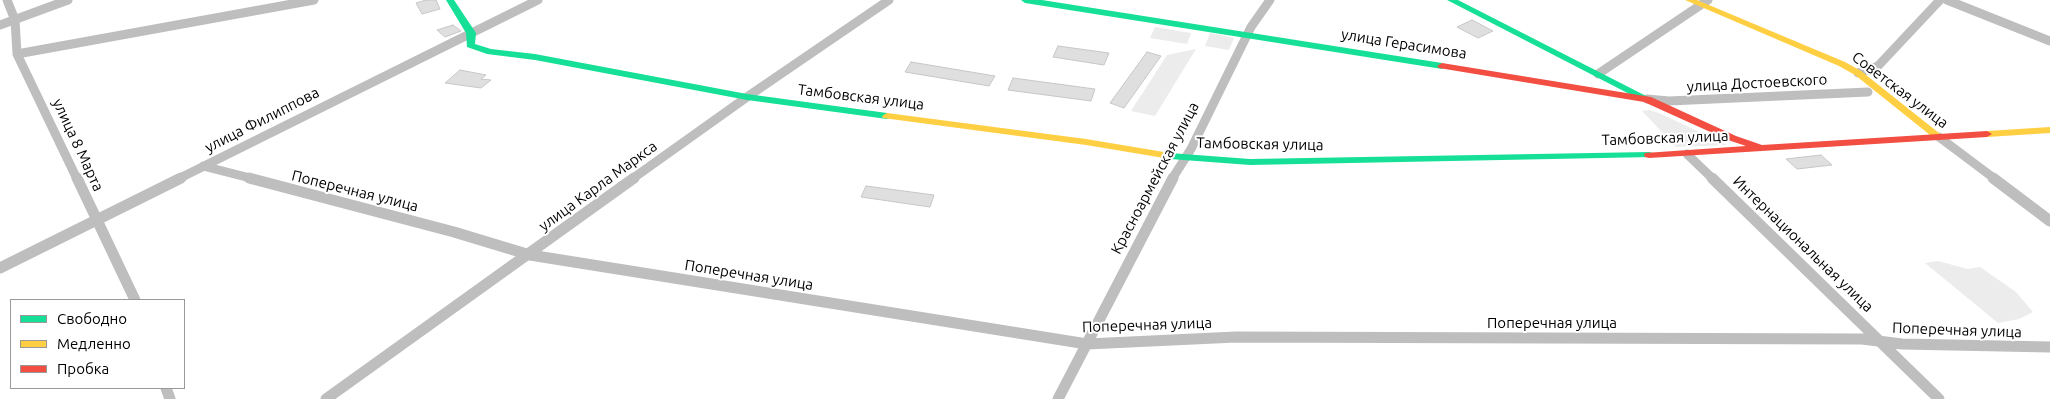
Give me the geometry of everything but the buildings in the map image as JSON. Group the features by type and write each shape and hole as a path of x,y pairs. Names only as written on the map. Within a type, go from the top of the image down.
{"main road":[{"name":"Тамбовская улица","path":"450,0 466,22 470,34 470,45 490,52 535,57 747,97 1086,142 1184,158 1250,162 1687,154 2050,130"},
{"name":"улица Герасимова","path":"1025,0 1648,99 1732,138 1770,149"},
{"path":"1451,0 1648,99"},
{"name":"Советская улица","path":"1689,0 1704,2 1858,73 1939,137"}],"street":[{"name":"улица 8 Марта","path":"7,0 15,20 17,54 134,299"},
{"path":"0,25 68,0"},
{"path":"17,54 314,0"},
{"name":"улица Филиппова","path":"0,268 95,219 538,0"},
{"name":"улица Карла Маркса","path":"326,399 530,255 747,97 889,0"},
{"name":"Красноармейская улица","path":"1058,399 1184,158 1191,149 1248,34 1270,0"},
{"path":"1858,73 1878,66 1940,0"},
{"path":"1946,0 2050,41"},
{"path":"1598,74 1704,2"},
{"name":"улица Достоевского","path":"1648,99 1669,102 1868,92"},
{"name":"Советская улица","path":"1939,137 2050,221"},
{"name":"Интернациональная улица","path":"1687,154 1939,399"},
{"name":"Поперечная улица","path":"203,166 454,232 530,255 1087,344 1236,337 1862,339 1881,342 1978,347 2050,347"}],"shaded area":[{"path":"1155,27 1191,33 1187,44 1150,38"},
{"path":"1210,33 1234,38 1229,50 1205,46"},
{"path":"1196,49 1155,116 1131,111 1167,55"},
{"path":"1649,110 1727,145 1676,147 1642,111"},
{"path":"1938,261 1968,269 1980,267 2016,292 2033,312 2019,319 1998,323 1925,263"}],"traffic: fast":[{"path":"450,0 471,33 470,45 490,52 535,57 747,97 887,116"},
{"path":"1025,0 1442,66"},
{"path":"1451,0 1647,99"},
{"path":"1170,156 1250,162 1649,155"}],"traffic: slow":[{"path":"1689,0 1842,64 1858,73 1939,137"},
{"path":"887,116 1086,142 1170,156"},
{"path":"1987,134 2050,130"}],"traffic: jam":[{"path":"1442,66 1647,99 1732,138 1758,146"},
{"path":"1649,155 1987,134"}]}
